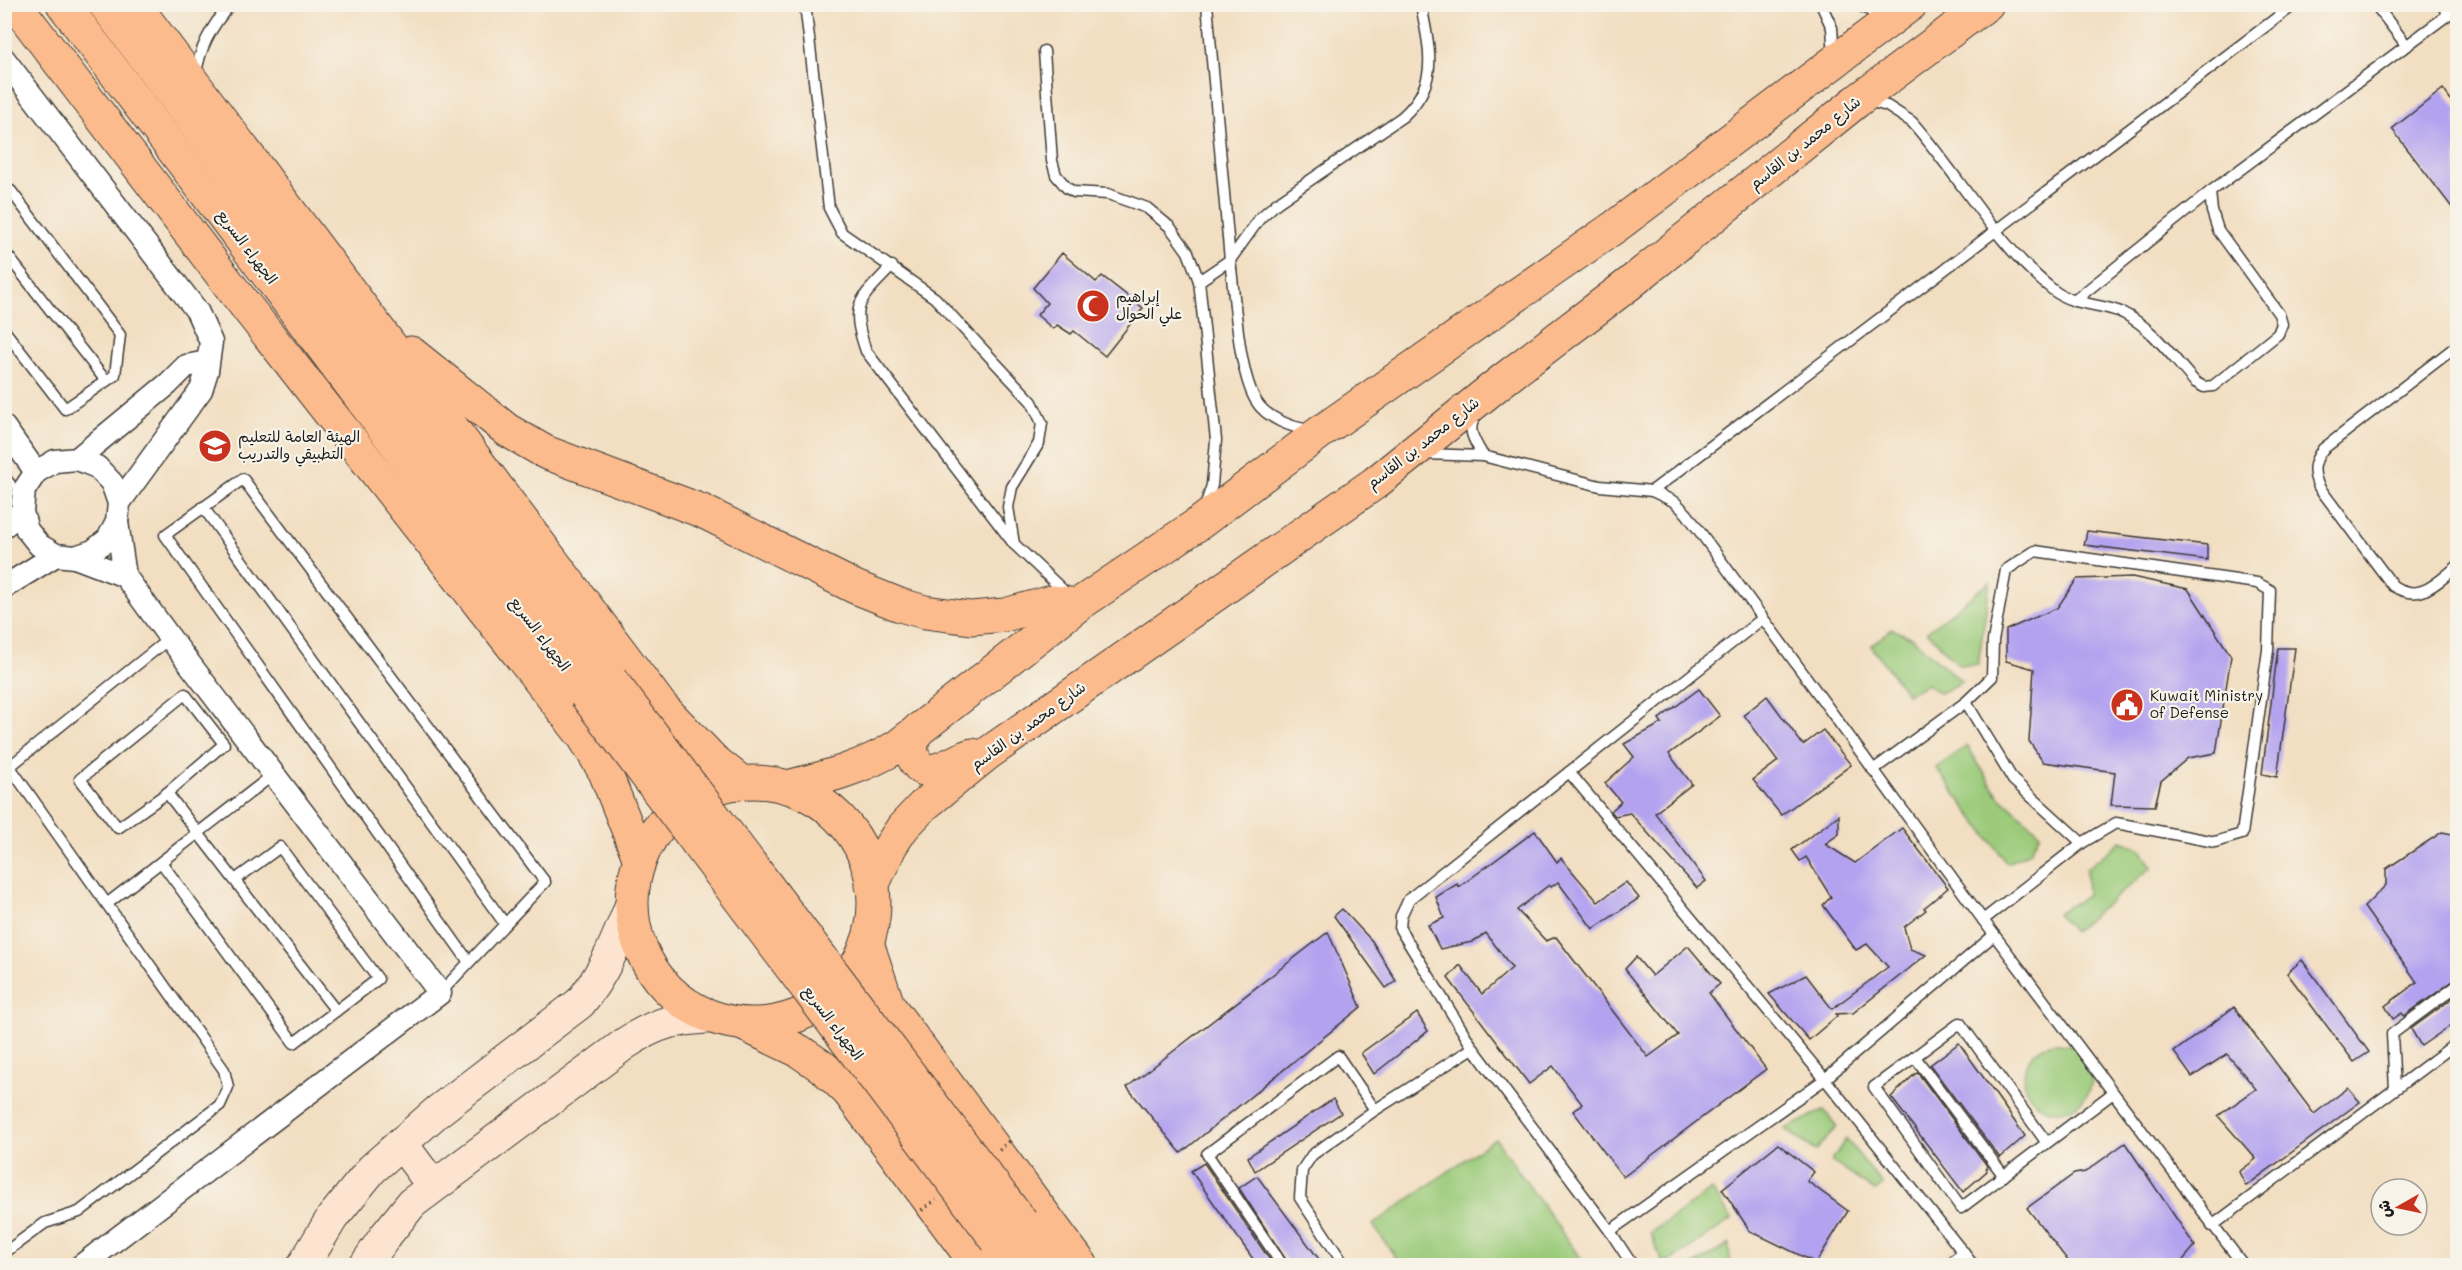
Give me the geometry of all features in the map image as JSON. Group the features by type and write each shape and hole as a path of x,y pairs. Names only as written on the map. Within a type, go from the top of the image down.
{"main road":[{"name":"الجهراء السريع","path":"15,4 234,291 584,737 605,772 640,860"},
{"name":"الجهراء السريع","path":"63,4 1016,1266"},
{"name":"الجهراء السريع","path":"105,4 1054,1266"},
{"path":"134,4 661,706 713,760 741,782"},
{"name":"شارع محمد بن القاسم","path":"872,886 891,845 903,827 923,806 987,754 1392,470 1857,101 1987,4"},
{"path":"787,787 844,773 898,746 1078,605 1201,522 1322,431 1616,226 1901,12"},
{"path":"376,328 406,348 507,430 545,452 702,511 855,586 900,605 925,612 970,618 1005,615 1052,602 1078,605"},
{"path":"919,729 912,741 913,755 922,766 929,769 943,769 967,756 987,754"},
{"path":"741,782 764,782 787,787 808,795 827,808 844,824 858,843 867,864 872,886 873,915 867,943 858,964 845,982 809,1011 788,1020 766,1024 743,1024 712,1017 675,996 660,981 648,963 639,944 634,924 632,903 634,880 650,839 679,807 698,795 719,786 741,782"},
{"path":"867,943 888,1005 1082,1266"},
{"path":"743,1024 799,1051 824,1068 848,1091 978,1266"}],"street":[{"path":"4,59 197,311 211,342 207,372 201,390 118,513 108,539 93,551 65,556 4,587"},
{"path":"77,459 168,384 186,366 207,362"},
{"path":"4,427 36,472"},
{"path":"81,1266 440,993 125,576 112,483 97,467 77,459 55,461 36,472 24,490 13,519 27,530 39,545 125,576"},
{"path":"303,1266 332,1218 372,1169 438,1111 580,1003 595,985 610,960 632,903"},
{"path":"365,1266 412,1203 646,1030 670,1020 712,1017"},
{"path":"401,1143 433,1186"}],"lane":[{"path":"195,88 196,71 206,41 213,27 231,4"},
{"path":"805,4 829,208 842,233 935,298 1032,402 1042,423 1039,443 1012,488 1008,507 1014,544"},
{"path":"1206,4 1230,260 1246,379 1257,402 1282,422 1300,429 1322,431"},
{"path":"1199,281 1230,260 1260,218 1277,203 1402,117 1419,99 1429,75 1430,61 1421,4"},
{"path":"1821,4 1832,28 1833,63"},
{"path":"1857,4 1875,14 1901,12"},
{"path":"1652,491 2295,4"},
{"path":"2375,4 2407,46"},
{"path":"2074,301 2210,192 2449,14 2441,4"},
{"path":"1044,51 1052,161 1056,175 1067,188 1074,192 1108,194 1147,207 1170,227 1188,252 1199,281 1216,440 1212,484 1201,522"},
{"path":"1857,101 1887,106 1900,112 1912,122 1997,231 2029,269 2056,293 2074,301 2120,312 2142,324 2199,386 2213,386 2278,334 2282,324 2279,314 2218,230 2212,211 2210,192"},
{"path":"4,190 11,191 120,335 115,375 65,409 8,343 4,330"},
{"path":"4,251 106,381"},
{"path":"892,266 858,302 857,326 866,351 1014,544 1078,605"},
{"path":"2457,345 2323,449 2314,467 2314,478 2319,487 2393,586 2403,592 2415,593 2426,590 2457,566"},
{"path":"1483,456 1471,434 1472,421 1503,380"},
{"path":"1392,470 1428,453 1483,456 1600,486 1652,491 1675,502 1687,514 1994,935 2244,1266"},
{"path":"4,477 10,484 4,488"},
{"path":"440,993 545,882 243,480 165,535 469,962"},
{"path":"203,507 505,924"},
{"path":"1873,770 1966,702 1992,677 1993,641 2006,570 2035,551 2257,583 2270,590 2268,650 2242,834 2215,842 2116,823 2082,843 1983,920"},
{"path":"1633,1266 1611,1231 1473,1048 1400,929 1401,916 1409,899 1762,619"},
{"path":"4,1253 45,1223 79,1212 220,1105 228,1088 224,1070 108,903 7,769 170,638"},
{"path":"185,694 224,744 167,793 118,828 80,779 185,694"},
{"path":"1966,702 2013,780 2082,843"},
{"path":"1569,772 1825,1079 1974,1266"},
{"path":"108,903 274,774"},
{"path":"167,793 336,1011"},
{"path":"161,862 294,1043 378,979 280,847 235,880"},
{"path":"1611,1231 1825,1079 1994,935"},
{"path":"2395,1089 2392,1034 2457,985"},
{"path":"2047,1143 1960,1023 1874,1087 1961,1208 2004,1176 2113,1093"},
{"path":"2212,1226 2457,1042"},
{"path":"1345,1266 1300,1198 1302,1170 1312,1155 1375,1110 1473,1048"},
{"path":"1283,1266 1207,1154 1338,1056 1375,1110"},
{"path":"1915,1057 2004,1176"},
{"path":"1947,1266 1964,1252"}],"green space":[{"path":"1990,582 1978,665 1959,665 1927,631"},
{"path":"1892,629 1912,638 1962,682 1940,693 1927,684 1907,694 1871,646"},
{"path":"1967,746 1998,795 2040,833 2030,852 2007,863 1936,768"},
{"path":"2121,841 2140,848 2152,867 2073,932 2057,913 2087,896 2086,869"},
{"path":"2051,1043 2065,1043 2077,1048 2087,1058 2092,1077 2087,1096 2077,1106 2065,1111 2051,1111 2039,1106 2029,1096 2024,1084 2024,1070 2029,1058 2039,1048"},
{"path":"1824,1110 1837,1127 1816,1151 1785,1129"},
{"path":"1495,1138 1585,1265 1401,1265 1373,1225"},
{"path":"1846,1139 1883,1185 1875,1191 1831,1161"},
{"path":"1712,1190 1732,1219 1664,1265 1650,1233"},
{"path":"1729,1244 1730,1262 1725,1265 1694,1265"}],"building":[{"path":"2443,89 2457,108 2457,214 2392,129"},
{"name":"إبراهيم علي الحوال","path":"1062,253 1096,282 1102,276 1143,308 1105,356 1074,331 1071,334 1057,325 1053,329 1037,315 1047,303 1033,288"},
{"path":"2087,531 2207,545 2207,560 2084,545"},
{"name":"Kuwait Ministry of Defense","path":"2132,577 2188,589 2231,656 2216,753 2188,758 2161,781 2155,806 2111,805 2115,772 2043,762 2029,741 2034,669 2006,661 2006,630 2057,608 2077,579"},
{"path":"2278,648 2295,648 2277,777 2262,774"},
{"path":"1699,689 1720,716 1669,754 1692,784 1655,813 1706,881 1697,888 1630,813 1615,816 1611,811 1621,802 1605,783 1634,757 1624,744 1662,723 1659,719"},
{"path":"1767,696 1803,745 1823,730 1851,765 1781,815 1753,780 1778,761 1744,715"},
{"path":"1839,815 1839,834 1825,844 1855,863 1902,828 1948,888 1924,908 1926,910 1904,927 1910,949 1926,955 1853,1013 1836,1014 1837,1016 1809,1040 1769,994 1806,975 1832,1009 1888,967 1867,944 1856,950 1823,905 1831,897 1806,857 1800,861 1792,850"},
{"path":"1535,831 1557,862 1561,858 1598,902 1626,882 1639,898 1593,929 1558,882 1551,887 1549,885 1517,910 1546,941 1556,937 1648,1057 1678,1035 1625,969 1636,957 1652,976 1688,946 1720,984 1709,993 1766,1069 1623,1177 1573,1111 1582,1104 1553,1066 1529,1084 1448,978 1460,965 1482,994 1512,968 1486,933 1472,942 1440,949 1428,925 1444,918 1436,897 1457,884 1459,887"},
{"path":"2442,832 2457,835 2457,978 2404,1016 2402,1013 2393,1019 2385,1006 2417,982 2364,907 2386,885 2386,869"},
{"path":"1342,909 1372,941 1396,981 1386,988 1334,916"},
{"path":"1328,932 1361,1007 1181,1153 1127,1087"},
{"path":"2302,960 2369,1052 2354,1062 2287,973"},
{"path":"2457,995 2457,1021 2421,1046 2411,1029"},
{"path":"2234,1007 2314,1114 2348,1088 2360,1102 2246,1186 2239,1172 2256,1159 2218,1116 2256,1089 2227,1054 2192,1077 2174,1052"},
{"path":"1417,1013 1428,1031 1374,1074 1361,1053"},
{"path":"1959,1043 2025,1136 2000,1158 1930,1065"},
{"path":"1918,1073 1988,1167 1987,1171 1963,1192 1891,1097"},
{"path":"1333,1099 1341,1113 1255,1171 1248,1157"},
{"path":"2125,1143 2195,1246 2178,1266 2072,1266 2027,1208 2074,1174 2085,1172"},
{"path":"1778,1144 1814,1172 1807,1181 1848,1211 1816,1263 1750,1231 1722,1189"},
{"path":"1204,1163 1274,1266 1258,1266 1191,1171"},
{"path":"1257,1176 1324,1266 1290,1266 1239,1188"}],"place":[{"name":"إبراهيم علي الحوال","path":"1093,306"},
{"name":"الهيئة العامة للتعليم التطبيقي والتدريب","path":"215,446"},
{"name":"Kuwait Ministry of Defense","path":"2127,705"}]}
